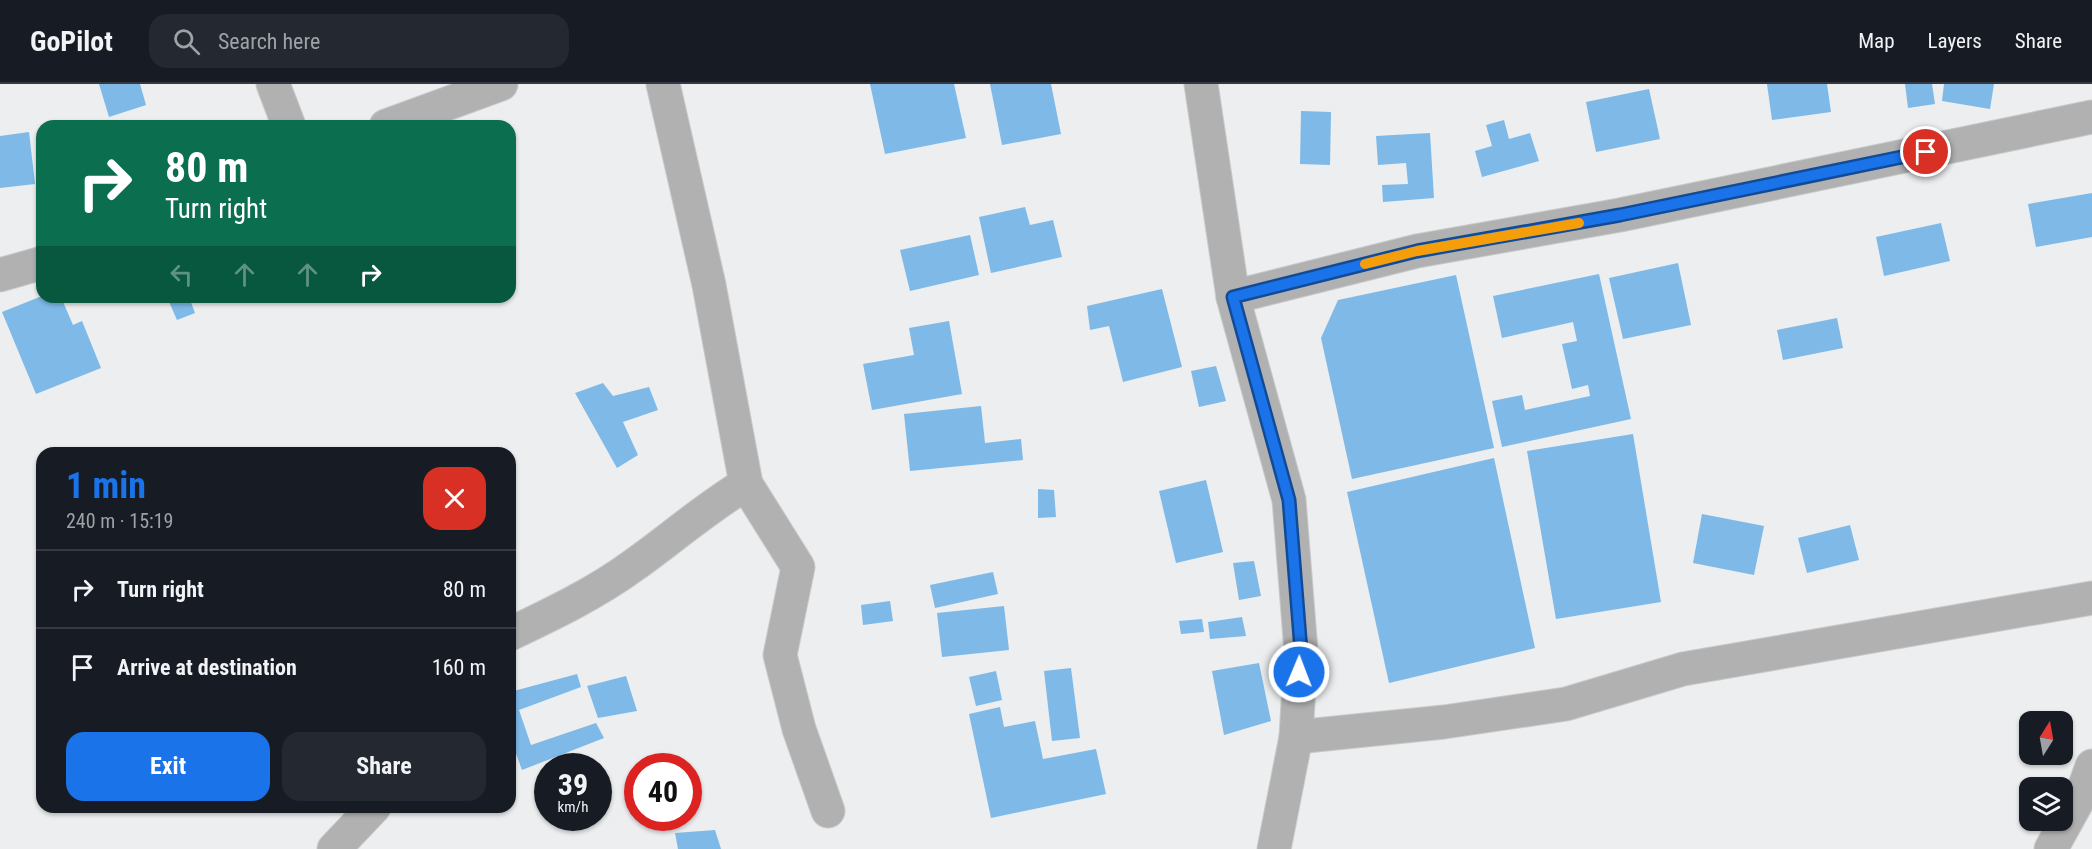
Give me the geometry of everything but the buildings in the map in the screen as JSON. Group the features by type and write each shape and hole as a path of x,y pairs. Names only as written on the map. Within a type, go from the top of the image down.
{"street":[{"path":"273,84 287,120"},
{"path":"402,120 501,84"},
{"path":"663,84 709,285 746,484 798,567 780,655 799,729 828,811"},
{"path":"1201,84 1233,297 1289,500 1301,651 1296,737 1275,849"},
{"path":"1233,297 1417,251 1620,215 2092,117"},
{"path":"0,275 36,265"},
{"path":"516,631 567,606 632,567 719,500 746,484"},
{"path":"1296,737 1444,722 1566,704 1683,669 2092,598"},
{"path":"2051,849 2083,791 2092,766"},
{"path":"334,849 368,813"}],"slow traffic":[{"path":"1365,264 1417,251 1579,223"}],"route":[{"path":"1299,672 1301,651 1289,500 1233,297 1417,251 1620,215 1926,152"}]}
